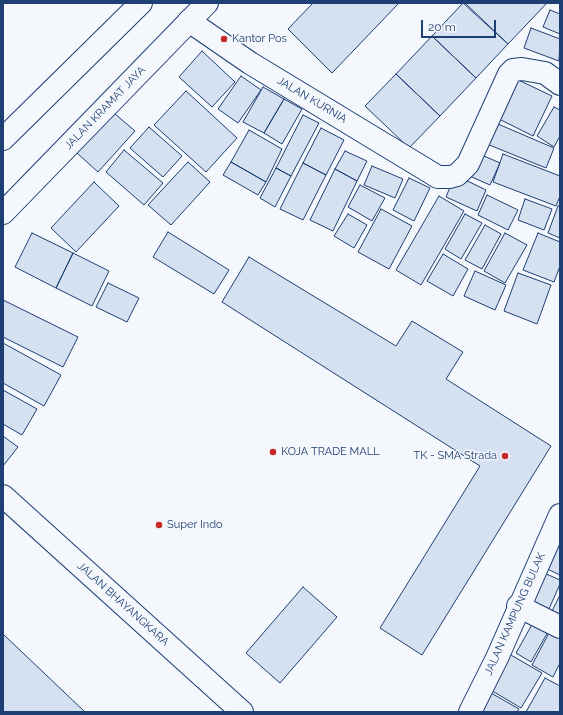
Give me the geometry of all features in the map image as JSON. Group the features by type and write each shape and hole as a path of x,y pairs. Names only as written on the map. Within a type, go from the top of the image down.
{"street":[{"path":"3,139 141,3"},
{"name":"JALAN KRAMAT JAYA","path":"3,213 207,3"},
{"name":"JALAN KURNIA","path":"189,21 250,63 438,177 450,177 457,175 468,164 509,74 513,70 522,69 545,72 560,84"},
{"name":"JALAN BHAYANGKARA","path":"3,496 242,712"},
{"name":"JALAN KAMPUNG BULAK","path":"470,712 496,658 560,515"},
{"path":"518,606 560,627"}],"building":[{"path":"313,3 399,3 332,73 288,29"},
{"path":"463,3 508,44 476,78 432,36"},
{"path":"465,3 547,3 508,44"},
{"path":"550,10 560,14 560,34 543,27"},
{"path":"531,28 560,39 559,61 524,48"},
{"path":"432,36 476,78 440,116 396,74"},
{"path":"202,51 235,82 212,107 179,77"},
{"path":"396,74 440,116 409,148 365,106"},
{"path":"241,76 261,90 238,123 218,109"},
{"path":"512,77 552,96 533,136 493,116"},
{"path":"263,87 284,99 264,133 243,122"},
{"path":"186,91 237,138 206,172 154,125"},
{"path":"284,99 302,109 282,144 264,133"},
{"path":"554,107 560,110 560,136 554,147 537,136"},
{"path":"114,113 135,131 98,172 77,153"},
{"path":"303,115 319,123 291,176 276,168"},
{"path":"491,121 554,148 546,168 482,142"},
{"path":"149,127 182,156 163,177 130,148"},
{"path":"321,128 344,140 326,175 303,163"},
{"path":"249,130 282,149 266,182 231,162"},
{"path":"124,150 163,183 144,205 106,172"},
{"path":"345,151 367,161 357,181 335,169"},
{"path":"475,152 500,163 490,185 465,174"},
{"path":"503,154 560,176 560,196 556,206 493,182"},
{"path":"188,162 210,182 171,225 148,205"},
{"path":"231,162 266,182 258,195 223,175"},
{"path":"303,163 326,175 303,220 280,209"},
{"path":"372,166 403,179 395,198 364,185"},
{"path":"276,168 291,176 275,207 260,198"},
{"path":"335,169 357,181 333,231 310,220"},
{"path":"455,175 486,190 477,211 446,197"},
{"path":"409,178 430,188 414,221 393,210"},
{"path":"94,182 119,206 76,252 51,228"},
{"path":"360,185 385,198 372,221 348,207"},
{"path":"487,195 518,210 508,230 478,215"},
{"path":"439,196 464,211 421,285 396,270"},
{"path":"525,199 552,209 544,230 518,220"},
{"path":"558,206 560,206 560,238 548,233"},
{"path":"381,209 412,226 389,269 358,252"},
{"path":"348,214 367,225 354,248 334,236"},
{"path":"465,214 482,223 461,259 445,249"},
{"path":"485,225 501,234 482,269 465,260"},
{"path":"168,232 229,270 214,294 153,257"},
{"path":"32,233 73,253 56,288 15,267"},
{"path":"505,233 527,245 505,283 484,271"},
{"path":"538,233 560,242 560,266 554,282 523,270"},
{"path":"73,253 109,271 92,306 56,288"},
{"path":"443,254 468,269 453,296 427,281"},
{"name":"TK - SMA Strada","path":"249,257 396,346 412,321 463,352 446,379 551,446 422,655 380,628 480,466 222,302"},
{"path":"475,271 506,285 495,310 464,296"},
{"path":"518,273 551,285 537,324 504,311"},
{"path":"108,283 139,298 127,322 96,307"},
{"path":"3,300 78,337 63,367 3,337"},
{"path":"3,343 61,375 44,406 3,383"},
{"path":"3,390 37,409 22,435 3,424"},
{"path":"3,436 18,447 3,466"},
{"path":"560,518 560,575 539,565"},
{"path":"544,573 560,580 560,584 545,618 528,610"},
{"path":"303,587 337,617 280,683 246,653"},
{"path":"560,595 560,625 548,619"},
{"path":"534,621 549,630 531,662 516,653"},
{"path":"550,631 560,637 560,663 553,677 532,665"},
{"path":"3,634 85,712 3,712"},
{"path":"504,651 542,673 521,708 484,686"},
{"path":"545,678 560,686 560,712 526,712"},
{"path":"484,689 519,709 517,712 472,712"}],"place":[{"name":"Kantor Pos","path":"224,39"},
{"name":"KOJA TRADE MALL","path":"273,452"},
{"name":"TK - SMA Strada","path":"505,456"},
{"name":"Super Indo","path":"159,525"}]}
